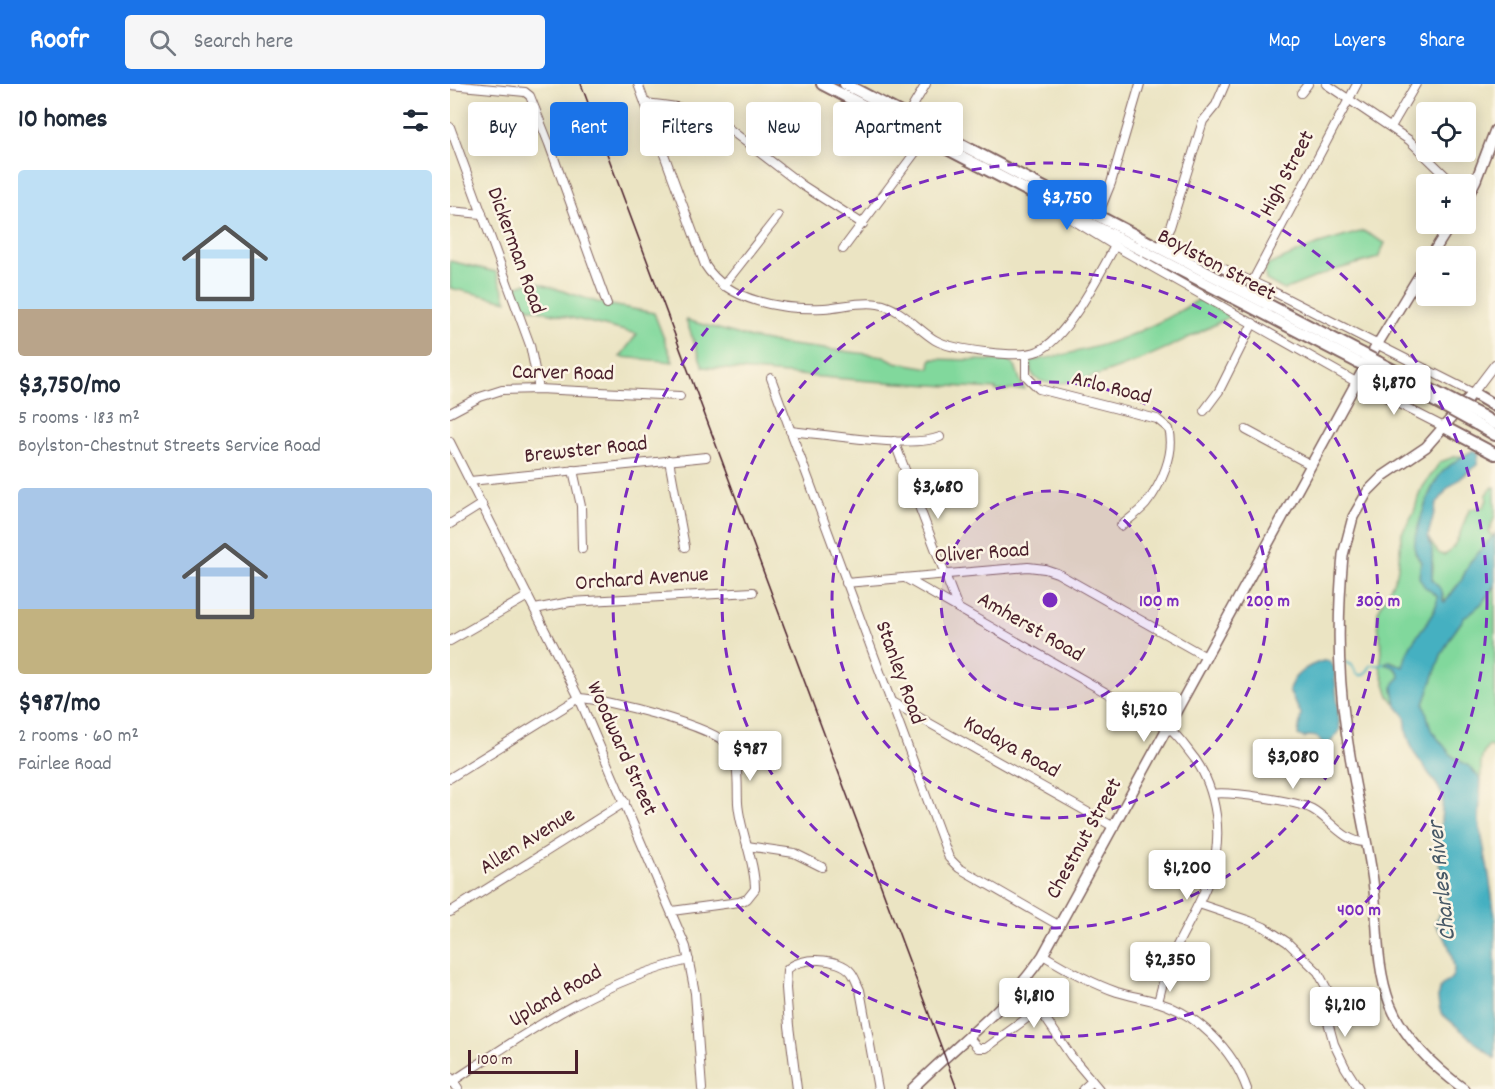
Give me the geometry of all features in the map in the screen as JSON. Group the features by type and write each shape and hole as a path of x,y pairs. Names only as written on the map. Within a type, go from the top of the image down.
{"highway":[{"name":"Boylston Street","path":"822,84 857,102"},
{"name":"Boylston Street","path":"845,84 880,102"},
{"name":"Boylston Street","path":"963,145 1160,247 1440,400 1479,420 1495,424"},
{"name":"Boylston Street","path":"960,156 1359,357"},
{"path":"1473,393 1495,406"},
{"name":"Boylston Street","path":"1479,420 1495,435"},
{"path":"1444,427 1495,454"}],"main road":[{"path":"1476,180 1495,130"},
{"name":"Chestnut Street","path":"912,1089 969,1038 1012,995 1043,955 1377,344 1416,280"},
{"path":"1464,1089 1441,1071 1417,1046 1390,1004 1380,964 1373,883 1348,749 1339,666 1339,635 1344,548 1357,510 1372,486 1426,447 1473,393"}],"street":[{"path":"638,84 645,102"},
{"path":"916,102 926,84"},
{"path":"1098,215 1111,183 1140,84"},
{"path":"1225,84 1216,105 1203,121 1170,227 1160,247 1187,252 1252,282 1473,393 1495,364"},
{"path":"1301,93 1308,84"},
{"path":"1326,84 1415,145 1444,174"},
{"name":"High Street","path":"1252,282 1357,84"},
{"path":"1391,127 1416,84"},
{"path":"450,85 480,86 527,94 531,98 607,304"},
{"name":"Dickerman Road","path":"450,127 530,345 539,389"},
{"path":"734,133 801,185 863,224"},
{"path":"665,156 705,265 715,280 723,286 739,296 786,306 824,308 877,303 893,310 945,345 961,349 1026,354 1037,352 1057,337 1087,294 1115,246"},
{"path":"843,249 913,156"},
{"path":"1033,194 1115,246 1356,382 1444,427"},
{"path":"450,211 482,214"},
{"path":"723,286 778,216"},
{"path":"1204,411 1219,391 1253,323"},
{"name":"Arlo Road","path":"1026,354 1026,376 1039,389 1157,419 1169,429 1171,444 1162,477 1145,504 1121,526"},
{"name":"Stanley Road","path":"771,378 949,858 959,868 1059,926"},
{"name":"Carver Road","path":"450,413 502,390 539,389 680,396"},
{"path":"1246,430 1311,465"},
{"path":"790,431 894,441 917,441 940,437"},
{"path":"894,441 958,608"},
{"name":"Woodward Street","path":"450,442 579,698 686,946 694,993 702,1089"},
{"name":"Brewster Road","path":"470,481 706,457"},
{"path":"669,460 685,547"},
{"path":"573,470 581,506 582,549"},
{"path":"450,524 482,504"},
{"name":"Oliver Road","path":"846,583 1028,567 1051,570 1206,657"},
{"name":"Amherst Road","path":"905,578 1168,728 1179,737 1198,763 1212,794 1217,830 1216,852 1212,874 1171,959 1158,1002"},
{"name":"Orchard Avenue","path":"535,609 570,602 753,592"},
{"path":"450,641 528,596"},
{"path":"450,778 579,698 599,700 698,728 720,738 727,744 735,761 738,805 755,889 751,896 739,902 672,911"},
{"name":"Kodaya Road","path":"890,701 1114,827"},
{"path":"1212,794 1228,793 1300,804 1317,812 1353,840 1366,842"},
{"name":"Allen Avenue","path":"450,912 625,802"},
{"path":"747,846 794,853 822,867"},
{"path":"1199,904 1250,921 1279,936 1312,965 1323,978 1327,989 1328,1022 1332,1036 1345,1067 1359,1089"},
{"path":"1043,955 1103,987 1158,1002 1190,1019 1222,1046 1237,1066 1247,1089"},
{"name":"Upland Road","path":"451,1080 586,997 639,974 689,960"},
{"path":"797,1089 789,1026 787,970 797,963 824,960 846,967 855,979 861,997 878,1089"},
{"path":"969,1038 978,1048 986,1048 1026,1018 1040,1015 1047,1018 1071,1056 1099,1089"},
{"path":"451,1080 458,1089"},
{"path":"1083,1089 1092,1081"}],"green space":[{"path":"1363,231 1385,243 1378,258 1331,271 1284,290 1266,280 1265,273 1268,265 1316,245"},
{"path":"450,261 496,272 507,301 450,288"},
{"path":"532,281 600,303 654,313 673,362 620,357 637,334 523,306 516,287"},
{"path":"1200,299 1230,316 1189,338 1119,368 1084,379 1055,383 1036,378 1031,361 1099,346 1139,332"},
{"path":"686,320 751,338 884,356 895,362 930,368 931,359 1010,361 1015,366 1025,389 996,391 996,389 703,367"},
{"path":"1456,456 1464,456 1444,471 1431,490 1423,511 1415,553 1421,562 1420,579 1437,596 1435,608 1411,645 1403,667 1391,661 1384,664 1395,668 1400,677 1393,688 1396,705 1389,696 1380,667 1382,650 1378,611 1397,574 1402,533 1414,512 1420,491 1440,462"},
{"path":"1495,487 1495,515 1489,532 1493,537 1470,562 1461,581 1444,602 1443,594 1432,579 1430,541 1439,553 1444,555 1449,552 1458,538 1470,509 1483,507 1487,500 1486,495"},
{"path":"1495,586 1495,748 1489,746 1484,754 1481,762 1481,780 1470,767 1452,756 1430,730 1424,704 1441,655 1452,635 1464,618 1481,604"}],"water":[{"name":"Charles River","path":"1474,450 1479,453 1477,465 1447,489 1436,505 1428,536 1432,550 1432,579 1442,591 1445,602 1461,581 1470,562 1495,534 1495,586 1481,604 1464,618 1452,635 1441,655 1424,704 1431,730 1452,756 1470,767 1481,780 1479,822 1495,918 1495,1059 1441,1013 1438,994 1443,985 1450,980 1454,971 1448,945 1435,922 1447,901 1438,857 1443,797 1414,753 1407,734 1405,716 1396,705 1393,689 1394,683 1400,677 1398,671 1394,667 1383,664 1389,661 1403,667 1411,645 1435,608 1437,596 1424,586 1419,577 1421,562 1415,552 1416,534 1427,500 1440,475 1456,461"},
{"path":"1329,661 1334,667 1340,730 1330,743 1327,752 1321,751 1322,743 1317,737 1304,738 1298,735 1301,714 1289,691 1290,685 1297,676 1312,665"}],"waterway":[{"path":"1345,662 1352,665 1360,675 1366,673 1371,665 1384,664"}],"tram line":[{"path":"581,84 957,1089"}]}
